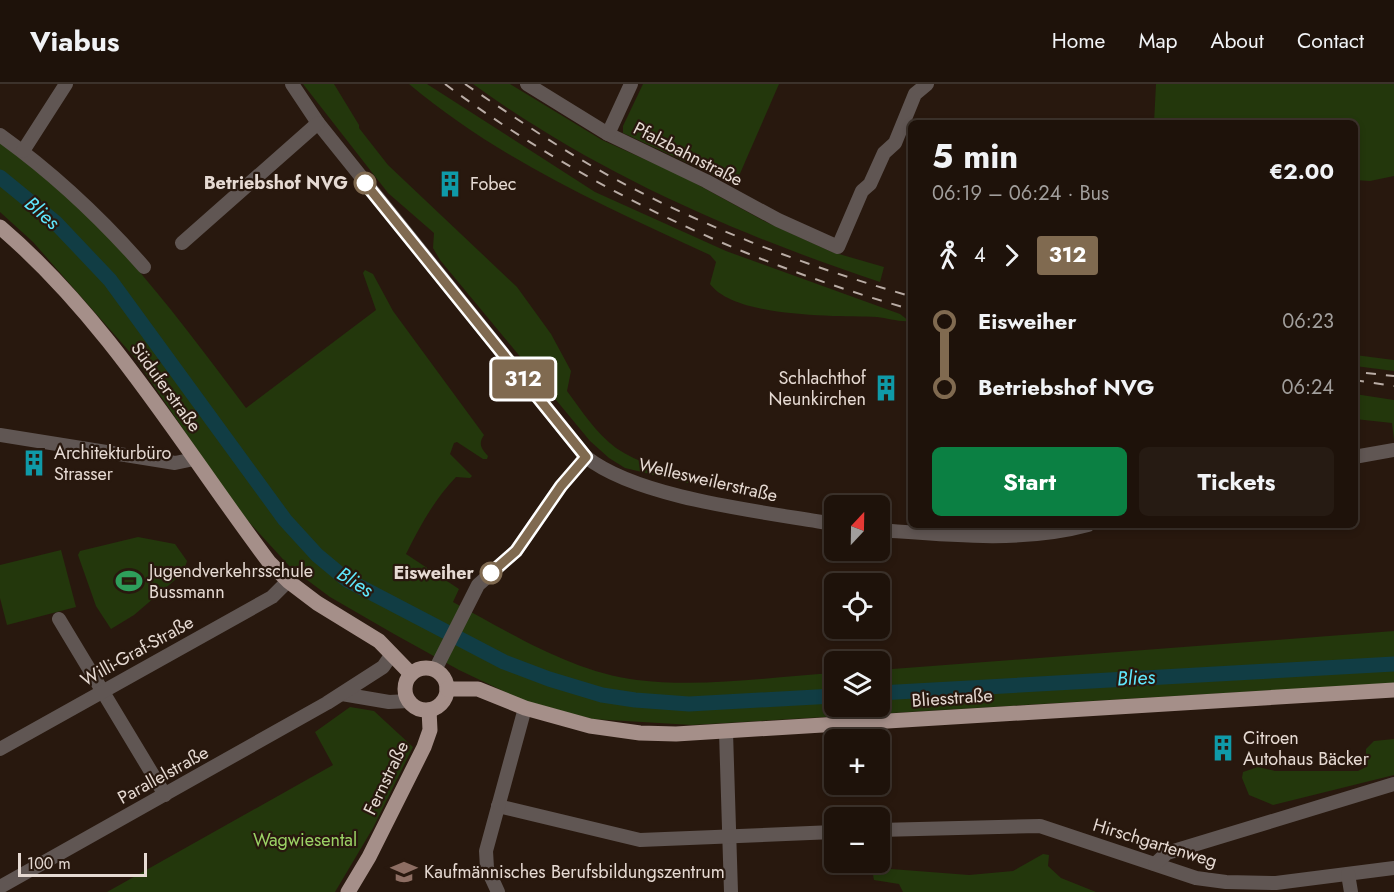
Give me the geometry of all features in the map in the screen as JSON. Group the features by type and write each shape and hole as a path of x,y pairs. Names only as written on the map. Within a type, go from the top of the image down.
{"main road":[{"name":"Süduferstraße","path":"0,227 51,274 93,323 141,383 262,553 288,581"},
{"path":"288,581 317,603 379,641 411,674"},
{"path":"423,668 435,670 446,680 447,689 440,705 429,710 421,709 409,701 405,687 411,674 423,668"},
{"name":"Bliesstraße","path":"447,689 478,689 525,708 590,726 640,733 726,732 1394,690"},
{"name":"Fernstraße","path":"348,892 369,857 424,747 430,730 429,710"}],"street":[{"path":"22,151 66,84"},
{"name":"Wellesweilerstraße","path":"292,84 318,123 586,457 614,474 667,491 733,507 824,522"},
{"name":"Pfalzbahnstraße","path":"526,84 609,134 706,181 778,220 837,247 862,191 870,184 885,153 895,144 915,94 927,84"},
{"path":"609,134 631,84"},
{"path":"182,243 318,123"},
{"path":"0,135 22,151 114,232 144,267"},
{"path":"0,435 175,463 194,459"},
{"path":"1358,456 1394,450"},
{"path":"435,670 478,585 516,551 561,486 586,457"},
{"path":"890,531 988,535 1045,534 1074,528"},
{"name":"Willi-Graf-Straße","path":"0,749 272,597 288,581"},
{"path":"59,619 104,690 165,795"},
{"name":"Parallelstraße","path":"0,887 342,694 383,667 392,654"},
{"path":"342,694 389,702 409,701"},
{"path":"498,892 487,868 486,851 525,708"},
{"path":"726,732 731,892"},
{"path":"1155,864 1167,853 1394,784"},
{"path":"498,806 623,838 640,840 824,832"},
{"name":"Hirschgartenweg","path":"890,830 1029,825 1051,828 1196,878 1226,882 1276,882 1394,868"},
{"path":"1348,874 1351,892"}],"green space":[{"path":"303,84 334,84 359,128 388,165 517,287 551,334 571,371 567,391 602,435 625,453 690,479 696,485 625,468 609,458 590,441 440,260 433,248 434,233 388,193"},
{"path":"409,84 427,84 595,192 726,251 900,314 908,321 877,317 788,313 741,303 723,295 710,284 716,262 710,255 553,180 479,136"},
{"path":"473,84 510,84 602,140 682,176 766,222 832,252 884,267 880,282 773,243 669,199 569,146"},
{"path":"643,84 779,84 735,185 623,133 623,126"},
{"path":"1156,84 1394,84 1394,176 1370,181 1358,180 1358,120 1154,120"},
{"path":"0,142 36,169 103,231 163,300 246,408 376,310 363,273 365,270 373,274 393,311 484,435 481,446 488,456 487,459 483,459 457,442 454,443 450,454 472,476 470,478 456,477 448,486 428,514 406,554 459,589 453,602 542,650 613,676 686,683 824,674 826,717 692,725 592,719 522,700 459,670 330,597 291,568 238,510 135,358 33,242 0,212"},
{"path":"1358,355 1394,360 1394,371 1358,366"},
{"path":"1358,394 1394,400 1394,440 1392,423 1358,419"},
{"name":"Jugendverkehrsschule Bussmann","path":"138,537 175,544 187,561 183,573 134,615 111,629 96,606 78,555 80,551"},
{"path":"61,550 76,607 7,625 0,598 0,565"},
{"path":"1394,631 1394,683 890,713 890,669"},
{"name":"Wagwiesental","path":"350,707 374,711 413,747 373,828 335,892 107,892 333,765 315,732"},
{"path":"1394,739 1394,775 1273,805 1249,795 1242,778 1243,772 1258,767 1275,771 1358,771 1366,767 1366,749 1374,741"},
{"path":"1043,854 1049,855 1048,866 1061,878 1096,892 903,892 899,884 874,880 873,875 874,873 890,873 890,869 969,875 1013,871"}],"waterway":[{"name":"Blies","path":"0,177 55,222 110,280 285,520 317,555 347,580 504,662 602,695 689,704 824,697"},
{"name":"Blies","path":"890,692 1394,664"}],"railway":[{"path":"445,84 498,122 553,156 667,218 787,269 908,308"},
{"path":"465,84 577,157 650,197 760,245 834,273 908,295"},
{"path":"1366,373 1394,376"},
{"path":"1358,381 1394,386"}],"bus line":[{"name":"312","path":"365,183 586,457 561,486 531,534 504,563 491,573"}],"place":[{"name":"Betriebshof NVG","path":"365,183"},
{"name":"Fobec","path":"450,184"},
{"name":"Schlachthof Neunkirchen","path":"886,388"},
{"name":"Architekturbüro Strasser","path":"34,463"},
{"name":"Eisweiher","path":"491,573"},
{"name":"Jugendverkehrsschule Bussmann","path":"129,581"},
{"name":"Citroen Autohaus Bäcker","path":"1223,748"},
{"name":"Kaufmännisches Berufsbildungszentrum","path":"404,872"}]}
